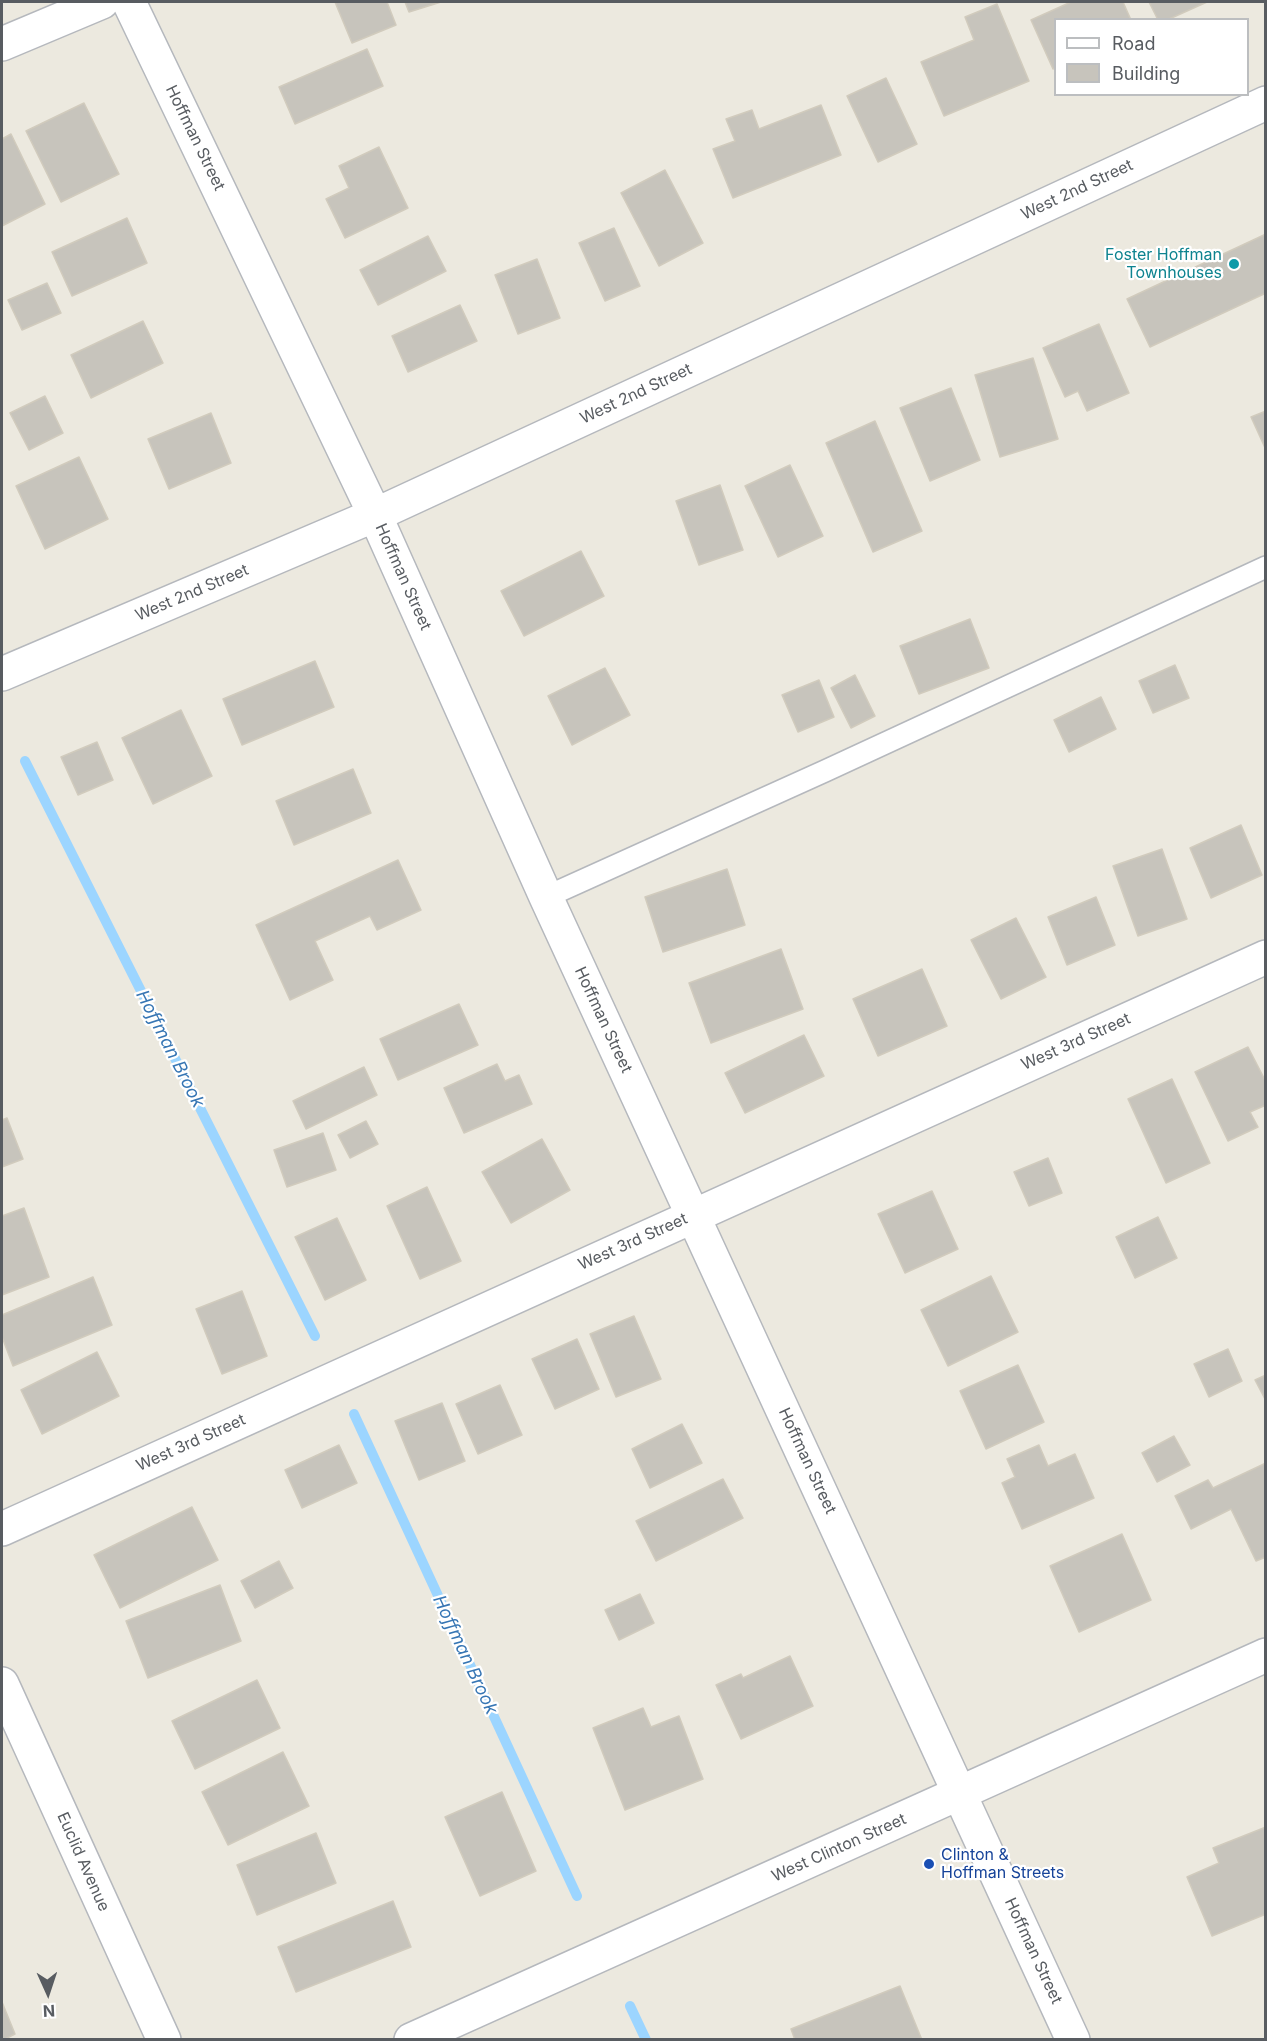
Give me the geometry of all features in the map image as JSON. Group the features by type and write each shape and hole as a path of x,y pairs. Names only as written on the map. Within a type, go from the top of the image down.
{"street":[{"path":"2,44 102,2"},
{"name":"Hoffman Street","path":"129,2 375,515 546,897 1073,2040"},
{"name":"West 2nd Street","path":"2,675 375,515 1266,103"},
{"name":"West 3rd Street","path":"2,1528 1266,957"},
{"name":"West Clinton Street","path":"411,2040 1266,1656"},
{"name":"Euclid Avenue","path":"2,1684 164,2040"}],"lane":[{"path":"546,897 1266,567"}],"building":[{"path":"335,2 387,2 396,25 352,43"},
{"path":"405,2 441,2 409,12"},
{"path":"1071,2 1123,2 1130,18 1054,18 1053,69 1031,20"},
{"path":"1149,2 1207,2 1171,18 1157,18"},
{"path":"997,4 1029,81 944,116 921,62 974,40 965,17"},
{"path":"367,49 383,86 295,124 279,87"},
{"path":"886,78 917,144 878,162 847,96"},
{"path":"84,103 119,174 61,202 26,131"},
{"path":"821,105 841,155 733,198 713,149 735,141 726,119 752,110 759,129"},
{"path":"11,134 45,204 2,226 2,139"},
{"path":"379,147 408,208 345,238 326,199 349,188 339,166"},
{"path":"665,170 703,243 659,266 621,193"},
{"path":"127,218 147,263 72,296 52,252"},
{"path":"614,228 640,286 605,301 579,243"},
{"name":"Foster Hoffman Townhouses","path":"1266,234 1266,293 1150,347 1127,299"},
{"path":"428,236 446,271 378,305 360,270"},
{"path":"537,259 560,318 518,334 495,275"},
{"path":"47,283 61,313 22,330 8,300"},
{"path":"460,305 477,341 408,372 392,336"},
{"path":"143,321 163,363 91,398 71,355"},
{"path":"1099,324 1129,393 1087,411 1078,391 1065,397 1043,348"},
{"path":"1033,358 1058,439 1000,457 975,375"},
{"path":"951,388 980,460 930,481 900,408"},
{"path":"45,396 63,433 29,450 10,413"},
{"path":"1266,411 1266,450 1251,417"},
{"path":"211,413 231,463 169,489 148,439"},
{"path":"875,421 922,531 873,552 826,443"},
{"path":"79,457 108,519 45,549 16,486"},
{"path":"790,465 823,536 778,557 745,486"},
{"path":"720,485 743,550 699,565 676,501"},
{"path":"581,551 604,596 524,636 501,591"},
{"path":"970,619 989,668 919,694 900,646"},
{"path":"315,661 334,707 242,745 223,699"},
{"path":"1175,665 1189,698 1153,713 1139,681"},
{"path":"605,668 630,715 572,745 548,696"},
{"path":"855,675 875,716 851,728 831,688"},
{"path":"819,680 834,717 798,732 782,695"},
{"path":"1101,697 1116,729 1069,752 1054,720"},
{"path":"181,710 212,776 153,804 122,738"},
{"path":"97,742 113,780 78,795 61,757"},
{"path":"353,769 371,813 294,845 276,801"},
{"path":"1241,825 1262,875 1211,898 1190,848"},
{"path":"1162,849 1187,919 1138,936 1113,866"},
{"path":"398,860 421,910 377,930 370,916 315,941 333,980 290,1000 256,925"},
{"path":"727,869 745,925 663,952 645,897"},
{"path":"1096,897 1115,945 1067,965 1048,917"},
{"path":"1016,918 1046,977 1001,999 971,940"},
{"path":"781,949 803,1009 711,1043 689,983"},
{"path":"922,969 947,1026 878,1056 853,999"},
{"path":"459,1004 478,1045 398,1080 380,1039"},
{"path":"804,1035 824,1076 745,1113 725,1073"},
{"path":"1248,1047 1266,1082 1266,1105 1250,1112 1258,1127 1228,1141 1195,1072"},
{"path":"497,1064 505,1081 519,1075 532,1104 464,1133 444,1088"},
{"path":"364,1067 377,1095 306,1129 293,1101"},
{"path":"1172,1079 1210,1163 1166,1183 1128,1099"},
{"path":"7,1118 23,1159 2,1167 2,1120"},
{"path":"366,1121 378,1144 350,1158 338,1135"},
{"path":"323,1133 336,1170 287,1187 274,1150"},
{"path":"542,1139 570,1190 511,1223 482,1172"},
{"path":"1048,1158 1062,1193 1029,1206 1014,1172"},
{"path":"427,1187 461,1261 420,1279 387,1206"},
{"path":"932,1191 958,1249 905,1273 878,1214"},
{"path":"24,1208 49,1277 2,1295 2,1216"},
{"path":"1158,1217 1177,1258 1135,1278 1116,1237"},
{"path":"337,1218 366,1280 325,1300 295,1237"},
{"path":"991,1276 1018,1332 948,1366 921,1310"},
{"path":"93,1277 112,1325 13,1366 2,1337 2,1315"},
{"path":"242,1291 267,1356 222,1374 196,1309"},
{"path":"634,1316 661,1379 616,1397 590,1334"},
{"path":"577,1339 599,1389 555,1409 532,1359"},
{"path":"1228,1349 1242,1381 1209,1397 1194,1364"},
{"path":"97,1352 119,1396 42,1434 21,1390"},
{"path":"1018,1365 1044,1422 986,1449 960,1391"},
{"path":"1266,1375 1266,1401 1255,1380"},
{"path":"500,1385 522,1435 478,1454 456,1404"},
{"path":"442,1403 465,1461 419,1480 395,1421"},
{"path":"682,1424 702,1463 650,1488 632,1449"},
{"path":"1174,1436 1190,1465 1157,1482 1142,1453"},
{"path":"339,1445 357,1483 302,1508 285,1470"},
{"path":"1039,1445 1048,1466 1075,1454 1094,1498 1022,1529 1002,1483 1015,1477 1007,1459"},
{"path":"1266,1463 1266,1557 1256,1561 1231,1509 1191,1529 1175,1496 1208,1480 1213,1488"},
{"path":"723,1479 743,1518 656,1561 636,1521"},
{"path":"192,1507 218,1560 120,1608 94,1555"},
{"path":"1122,1534 1151,1600 1079,1632 1050,1566"},
{"path":"279,1561 293,1588 255,1608 241,1581"},
{"path":"220,1585 241,1641 148,1678 126,1621"},
{"path":"640,1594 654,1623 619,1640 605,1610"},
{"path":"790,1656 813,1706 741,1739 716,1685 741,1674 743,1678"},
{"path":"257,1680 280,1728 195,1769 172,1721"},
{"path":"643,1708 651,1727 679,1716 703,1779 625,1810 593,1728"},
{"path":"283,1752 309,1806 228,1845 202,1792"},
{"path":"502,1792 536,1871 480,1896 445,1817"},
{"path":"1266,1827 1266,1914 1212,1936 1187,1877 1219,1863 1213,1848"},
{"path":"316,1833 336,1883 257,1915 237,1865"},
{"path":"393,1901 411,1947 296,1992 278,1947"},
{"path":"900,1986 922,2040 795,2040 791,2029"},
{"path":"2,2002 15,2034 3,2040 2,2040"}],"waterway":[{"name":"Hoffman Brook","path":"25,761 315,1336"},
{"name":"Hoffman Brook","path":"354,1414 577,1896"},
{"name":"Hoffman Brook","path":"630,2006 646,2040"}],"place":[{"name":"Foster Hoffman Townhouses","path":"1234,264"},
{"name":"Clinton & Hoffman Streets","path":"929,1864"}]}
